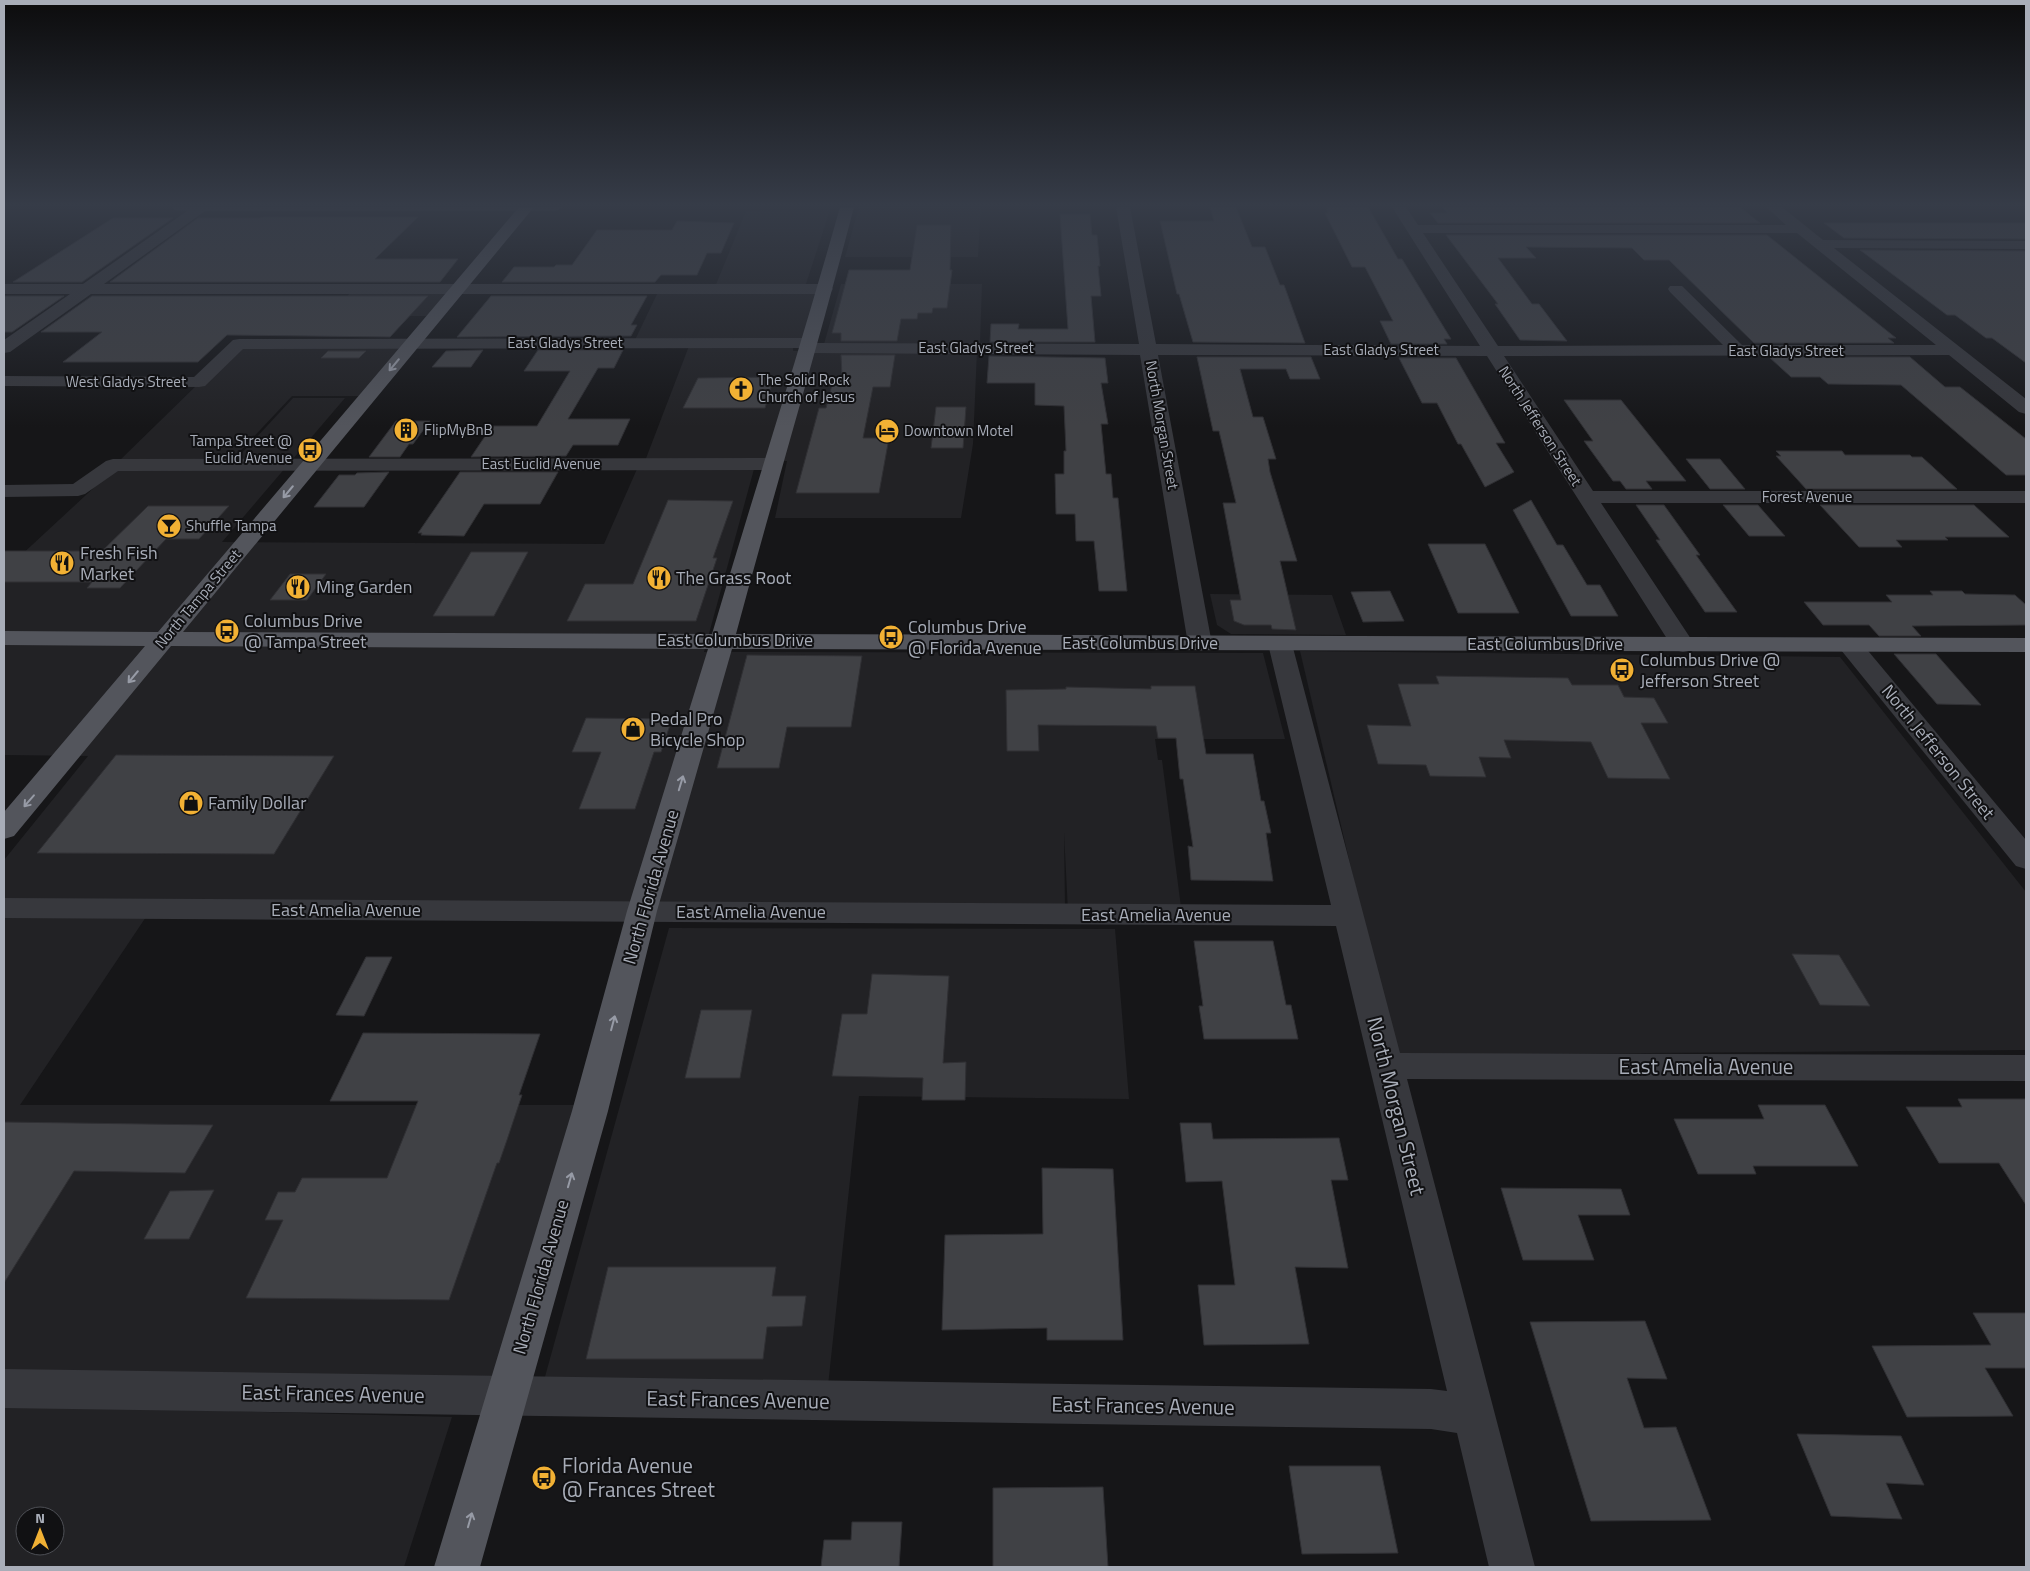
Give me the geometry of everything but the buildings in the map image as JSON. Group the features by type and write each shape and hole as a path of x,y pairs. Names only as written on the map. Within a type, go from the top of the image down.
{"main road":[{"name":"North Tampa Street","path":"4,830 465,280"},
{"name":"North Florida Avenue","path":"457,1567 590,1111 642,911 689,757 772,464 827,280"},
{"name":"East Columbus Drive","path":"4,638 722,640 1200,644 2026,645"}],"street":[{"path":"4,348 99,280"},
{"name":"North Morgan Street","path":"1137,280 1200,644"},
{"name":"North Jefferson Street","path":"1446,280 1683,644"},
{"path":"1867,280 2026,408"},
{"path":"4,289 825,289"},
{"path":"1676,289 1738,351"},
{"name":"East Gladys Street","path":"412,343 1491,351 1954,350"},
{"name":"West Gladys Street","path":"4,381 199,382 239,344 412,343"},
{"name":"East Euclid Avenue","path":"4,491 78,490 113,465 772,464"},
{"name":"Forest Avenue","path":"1587,497 2026,497"},
{"name":"North Morgan Street","path":"1280,644 1512,1567"},
{"name":"North Jefferson Street","path":"1850,645 2026,859"},
{"name":"East Amelia Avenue","path":"4,908 1349,916"},
{"name":"East Amelia Avenue","path":"1387,1066 2026,1068"},
{"name":"East Frances Avenue","path":"4,1390 1431,1410 1473,1414"}],"shaded area":[{"path":"718,280 807,280 805,287 715,287"},
{"path":"841,284 982,284 980,344 824,344"},
{"path":"456,289 434,316 328,316 353,290"},
{"path":"659,290 823,290 808,342 634,342"},
{"path":"410,343 361,396 292,396 230,462 118,462 239,344"},
{"path":"689,346 793,346 793,351 977,351 973,444 961,518 775,518 787,461 645,461"},
{"path":"293,398 345,398 222,542 604,544 637,469 754,469 704,652 1263,653 1285,739 1155,739 1158,760 1162,760 1182,915 1068,912 1064,832 1065,907 4,900 4,860 88,756 4,755 4,571 114,469 227,469"},
{"path":"1210,594 1332,595 1346,635 1231,634 1217,625"},
{"path":"1300,651 1840,657 2026,892 2026,1050 1395,1055"},
{"path":"4,909 150,911 20,1105 582,1105 500,1389 4,1379"},
{"path":"669,928 1115,929 1129,1099 859,1096 828,1386 543,1384"},
{"path":"4,1405 452,1417 404,1567 4,1567"}],"place":[{"name":"The Solid Rock Church of Jesus","path":"741,389"},
{"name":"FlipMyBnB","path":"406,430"},
{"name":"Downtown Motel","path":"887,431"},
{"name":"Tampa Street @ Euclid Avenue","path":"310,450"},
{"name":"Shuffle Tampa","path":"169,526"},
{"name":"Fresh Fish Market","path":"62,563"},
{"name":"The Grass Root","path":"659,578"},
{"name":"Ming Garden","path":"298,587"},
{"name":"Columbus Drive @ Tampa Street","path":"227,631"},
{"name":"Columbus Drive @ Florida Avenue","path":"891,637"},
{"name":"Columbus Drive @ Jefferson Street","path":"1622,670"},
{"name":"Pedal Pro Bicycle Shop","path":"633,729"},
{"name":"Family Dollar","path":"191,803"},
{"name":"Florida Avenue @ Frances Street","path":"544,1478"}]}
